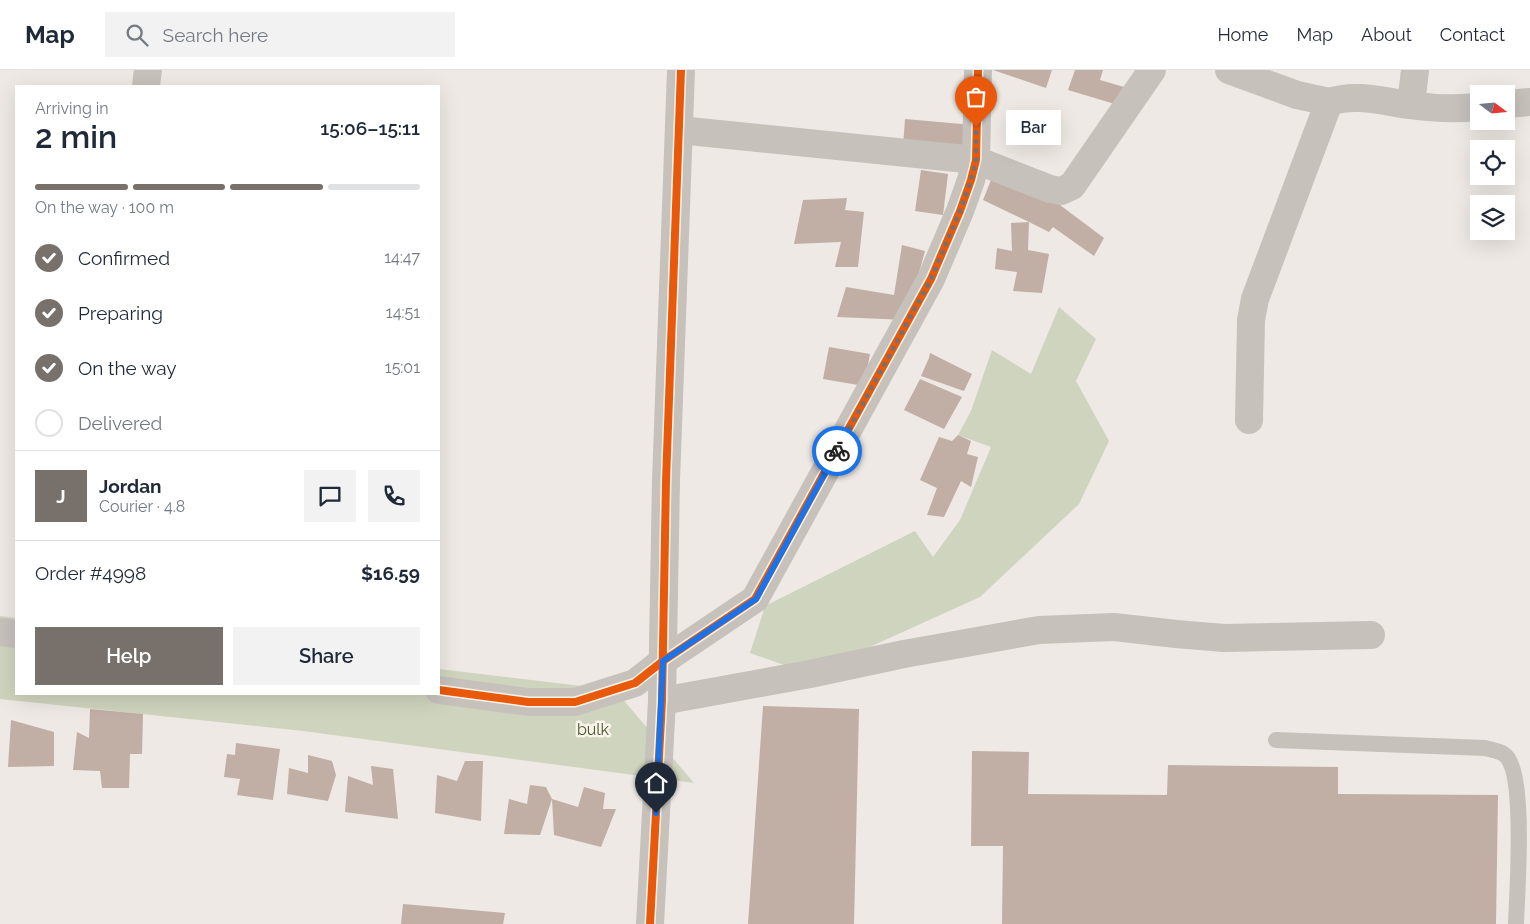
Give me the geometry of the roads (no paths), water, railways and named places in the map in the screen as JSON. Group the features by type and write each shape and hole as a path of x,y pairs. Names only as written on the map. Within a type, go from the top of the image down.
{"street":[{"path":"146,85 148,70"},
{"path":"650,924 662,701 666,471 681,70"},
{"path":"440,690 528,702 576,702 635,683 663,661 756,599 931,279 960,211 976,160 978,70"},
{"path":"679,130 976,160 1038,186 1061,191 1072,186 1152,70"},
{"path":"1229,70 1297,96 1329,102 1338,99 1368,98 1411,105 1470,107"},
{"path":"1411,105 1415,70"},
{"path":"1249,420 1250,320 1255,299 1329,102"},
{"path":"1515,103 1530,102"},
{"path":"662,701 1039,630 1114,627 1224,638 1371,635"},
{"path":"0,632 15,634"}],"lane":[{"path":"1276,740 1484,748 1505,754 1512,764 1519,806 1516,924"}],"place":[{"name":"Bar","path":"976,127"}],"park label":[{"name":"bulk","path":"593,729"}]}
